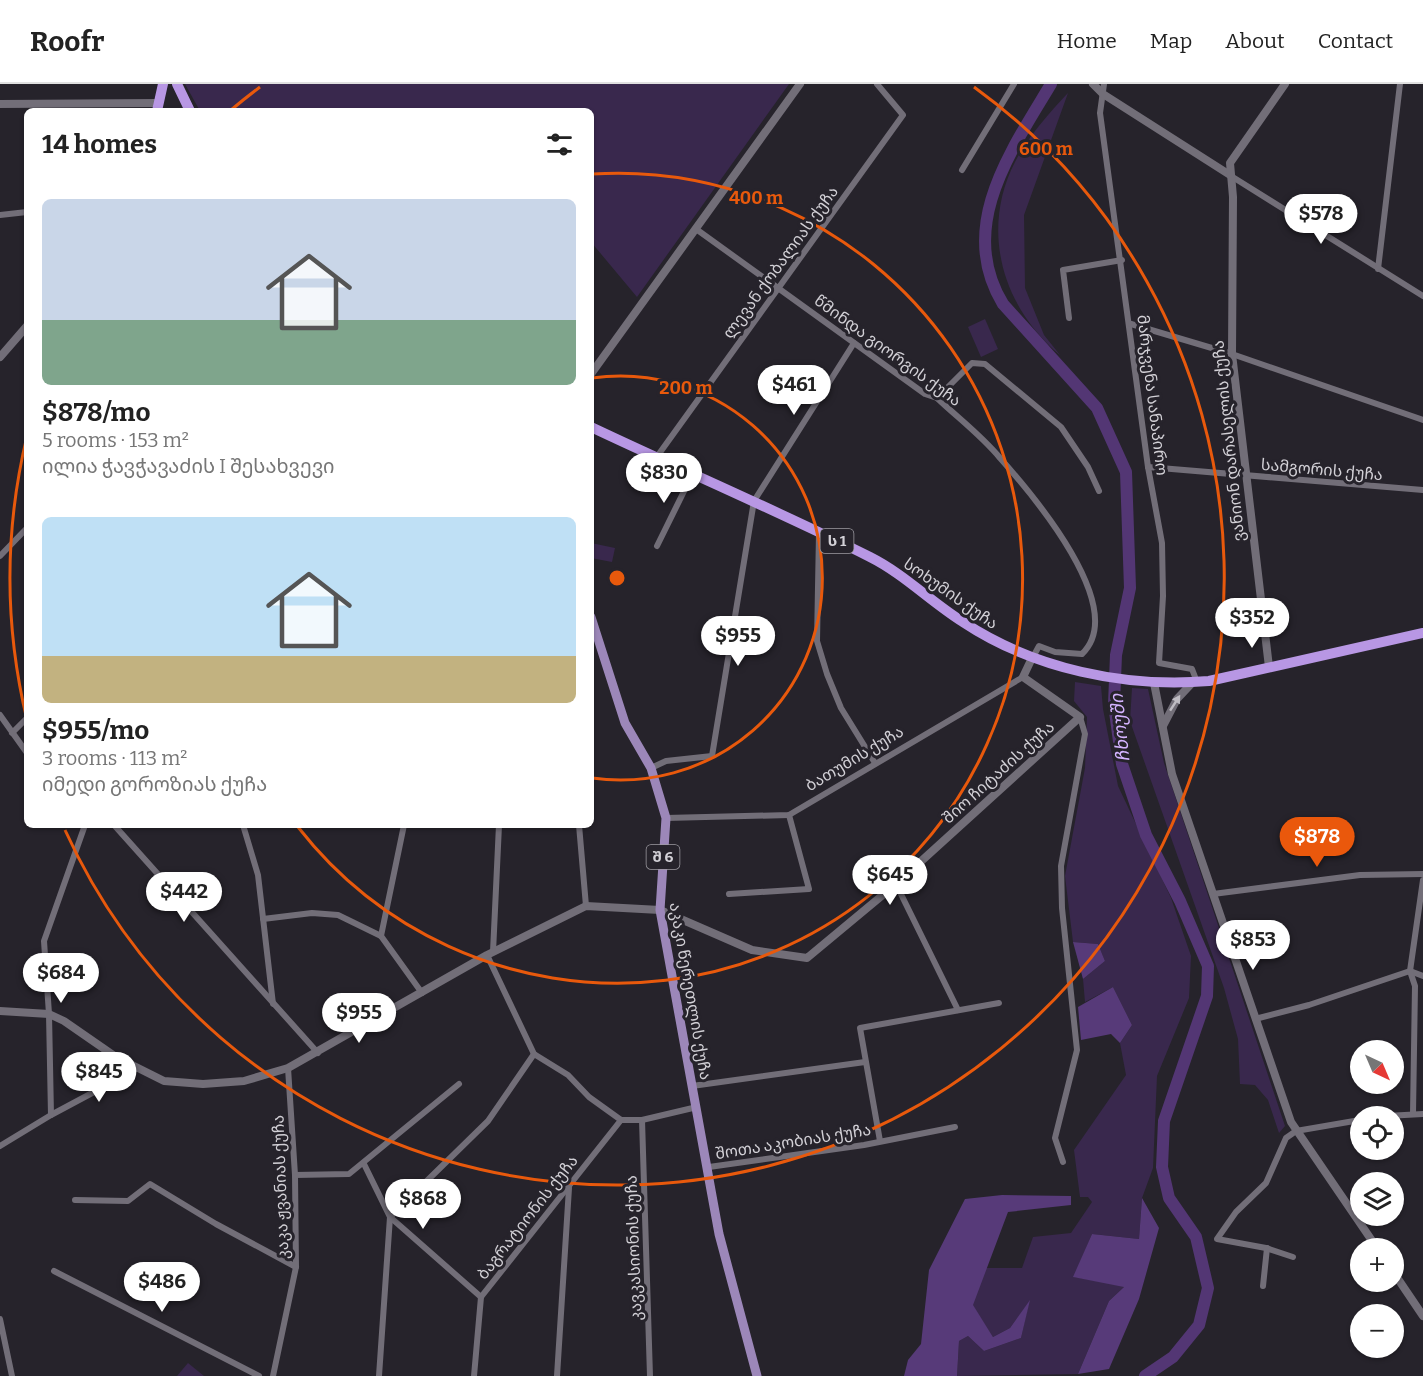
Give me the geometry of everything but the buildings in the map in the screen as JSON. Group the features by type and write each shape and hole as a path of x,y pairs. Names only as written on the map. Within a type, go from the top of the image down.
{"highway":[{"path":"158,107 163,84"},
{"path":"177,84 181,108"},
{"path":"177,84 189,108"},
{"name":"სოხუმის ქუჩა","path":"594,428 656,458 693,472 873,558 984,636 1044,662 1148,683 1194,682 1423,633"}],"main road":[{"name":"აკაკი წერეთლის ქუჩა","path":"594,626 626,723 651,768 666,818 660,910 709,1167 719,1234 757,1376"}],"street":[{"path":"594,370 800,84"},
{"name":"ლევან ქობალიას ქუჩა","path":"656,458 903,115 877,84"},
{"path":"962,170 1014,84"},
{"path":"1093,84 1230,175 1423,296"},
{"path":"1230,175 1230,163 1285,84"},
{"path":"1378,269 1400,84"},
{"name":"მარჯვენა სანაპირო","path":"1103,89 1100,113 1131,324 1148,467 1162,543 1163,596 1159,663 1192,669 1194,682"},
{"path":"0,104 158,107"},
{"name":"ვანიონ დარასელის ქუჩა","path":"1230,175 1233,197 1232,354 1269,667"},
{"path":"0,215 24,212"},
{"name":"წმინდა გიორგის ქუჩა","path":"696,230 779,287 925,394 937,398 999,456 1026,490 1059,533 1076,561 1094,602 1095,622 1088,649 1082,654 1055,652 1039,646 1032,658"},
{"path":"1070,318 1063,270 1122,260"},
{"path":"1131,324 1232,354 1423,420"},
{"path":"0,357 24,329"},
{"path":"651,768 666,761 712,756 754,501 854,343"},
{"path":"937,398 972,363 985,364 1061,427 1088,467 1099,491"},
{"name":"სამგორის ქუჩა","path":"1148,467 1423,490"},
{"path":"657,546 693,472"},
{"path":"0,556 24,531"},
{"path":"819,533 817,641 826,674 842,708 874,763"},
{"path":"1032,658 1023,677 1080,717 1085,734 1061,866 1062,908 1077,1050 1055,1137 1064,1162"},
{"name":"ბათუმის ქუჩა","path":"789,815 1023,677"},
{"path":"1163,726 1177,699 1194,682"},
{"path":"1148,683 1163,726 1172,774 1255,1019 1296,1131 1370,1238"},
{"path":"0,715 24,749"},
{"name":"შიო ჩიტაძის ქუჩა","path":"660,910 752,950 807,958 896,884 1080,717"},
{"path":"12,733 24,721"},
{"path":"666,818 789,815 809,888 729,894"},
{"path":"51,1115 49,1014 44,941 84,828"},
{"path":"117,828 318,1053"},
{"path":"244,828 258,875 273,1005"},
{"path":"381,936 403,828"},
{"path":"499,828 490,953 534,1054 568,1075 589,1097 621,1120 642,1120 697,1107"},
{"path":"579,828 586,906"},
{"path":"1214,894 1360,874 1423,874"},
{"path":"1413,1114 1415,986 1410,971 1423,880"},
{"path":"896,884 958,1010"},
{"path":"0,1011 49,1014 64,1021 116,1057 164,1081 203,1084 244,1081 288,1068 318,1053 490,953 586,906 660,910"},
{"path":"262,919 312,913 338,915 381,936 422,993"},
{"path":"1255,1019 1309,1005 1410,971 1423,976"},
{"name":"შოთა აკობიას ქუჩა","path":"880,1141 860,1028 999,1003"},
{"path":"379,1376 390,1217 488,1121 534,1054"},
{"path":"0,1146 94,1092 116,1057"},
{"path":"692,1086 865,1062"},
{"name":"კაკა ჟვანიას ქუჩა","path":"273,1376 296,1267 295,1176 288,1068"},
{"path":"295,1176 349,1174 459,1084"},
{"path":"1404,1115 1423,1114"},
{"name":"ბაგრატიონის ქუჩა","path":"474,1376 481,1297 621,1120"},
{"name":"კავკასიონის ქუჩა","path":"642,1120 650,1376"},
{"path":"1293,1257 1267,1248 1217,1239 1236,1212 1266,1184 1286,1138 1296,1131 1350,1122"},
{"name":"შოთა აკობიას ქუჩა","path":"709,1167 955,1127"},
{"path":"364,1164 390,1217 481,1297"},
{"path":"75,1200 128,1200 150,1184 216,1224 296,1267"},
{"path":"557,1376 570,1187"},
{"path":"1263,1286 1267,1248"},
{"path":"54,1271 259,1376"},
{"path":"1404,1288 1423,1316"},
{"path":"0,1319 12,1376"}],"shaded area":[{"path":"185,84 789,84 637,297 594,246 594,108 198,108"},
{"path":"1068,93 1024,215 1025,288 1044,335 1060,355 1040,336 1011,291 1003,266 999,240 999,214 1005,188 1020,153 1039,126"},
{"path":"985,319 998,349 981,357 968,327"},
{"path":"594,544 615,548 612,562 594,559"},
{"path":"1075,682 1101,686 1103,709 1118,786 1171,898 1191,956 1189,998 1157,1076 1153,1168 1142,1198 1139,1239 1092,1234 1074,1277 1125,1286 1109,1301 1078,1374 957,1376 959,1341 968,1336 984,1351 1021,1338 1029,1302 1010,1328 993,1337 972,1305 979,1277 986,1268 1022,1268 1033,1237 1071,1233 1092,1202 1088,1197 1080,1197 1074,1150 1126,1075 1120,1043 1132,1025 1113,987 1085,1002 1083,979 1105,961 1098,944 1073,942 1065,876 1085,768 1087,717 1074,701"},
{"path":"1132,688 1148,689 1164,763 1285,1126 1279,1133 1268,1100 1255,1085 1240,1084 1238,1039 1224,988 1130,721"},
{"path":"211,875 220,886 200,903 191,891"},
{"path":"1073,942 1098,944 1105,961 1083,979"},
{"path":"1113,987 1132,1025 1120,1043 1111,1034 1081,1040 1078,1007"},
{"path":"1002,1195 1071,1196 1071,1205 1008,1212 973,1305 993,1337 1010,1328 1030,1300 1021,1338 984,1351 968,1336 959,1341 957,1376 904,1376 908,1360 921,1344 929,1270 965,1199"},
{"path":"1142,1198 1159,1228 1139,1299 1109,1369 1078,1374 1109,1301 1124,1287 1073,1277 1092,1234 1139,1239"},
{"path":"188,1363 204,1376 177,1376"}],"waterway":[{"name":"ჩხოუში","path":"1051,84 1020,136 994,190 987,218 985,247 990,275 1003,304 1097,408 1126,472 1130,588 1116,655 1114,704 1122,764 1146,835 1180,901 1208,966 1207,996 1164,1121 1162,1167 1169,1198 1196,1237 1208,1288 1199,1325 1173,1357 1145,1376"}]}
